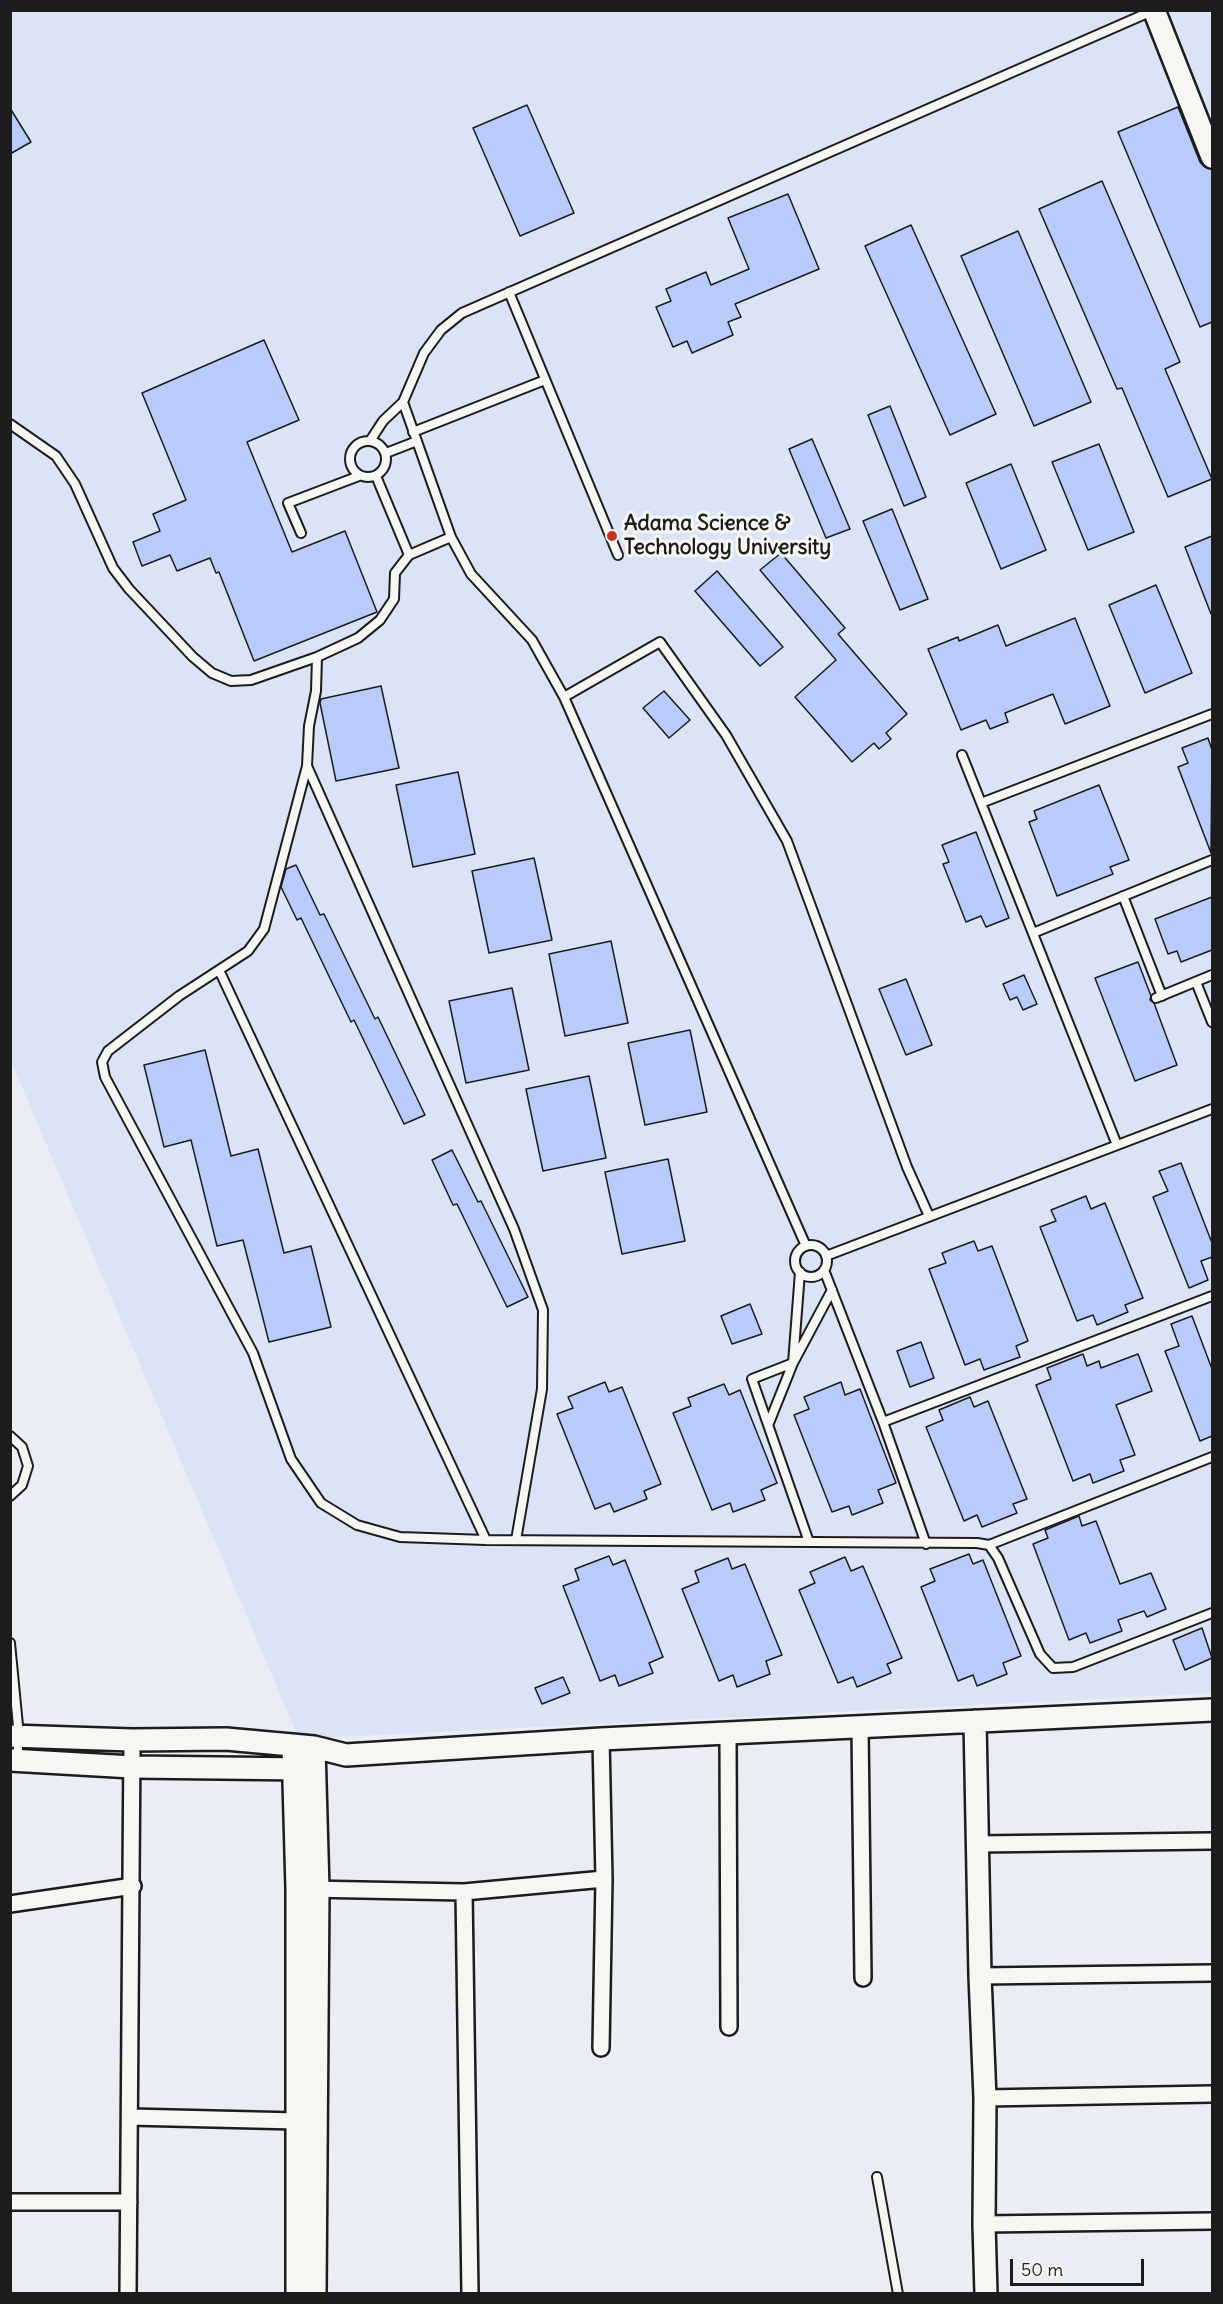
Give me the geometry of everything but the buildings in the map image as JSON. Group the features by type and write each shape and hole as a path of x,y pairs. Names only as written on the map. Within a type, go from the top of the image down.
{"street":[{"path":"1154,10 1212,157"},
{"path":"15,1736 132,1740 226,1739 314,1747 346,1755 601,1739 1212,1710"},
{"path":"975,1721 985,2098 986,2294"},
{"path":"860,1726 863,1978"},
{"path":"728,1733 729,2027"},
{"path":"601,1739 604,1879 601,2048"},
{"path":"128,2294 133,1886 132,1740"},
{"path":"292,1746 292,1768 308,1889 315,2294"},
{"path":"297,2294 297,2121 315,1769 314,1747"},
{"path":"14,1760 132,1767 315,1769 346,1755"},
{"path":"978,1844 1212,1841"},
{"path":"308,1889 464,1892 604,1879"},
{"path":"10,1904 133,1886"},
{"path":"464,1892 470,2294"},
{"path":"980,1976 1212,1973"},
{"path":"985,2098 1212,2094"},
{"path":"130,2117 297,2121"},
{"path":"10,2202 129,2202"},
{"path":"984,2224 1212,2221"}],"lane":[{"path":"370,441 383,421 402,402 424,353 441,330 462,313 1154,10"},
{"path":"509,292 618,555"},
{"path":"413,432 545,380"},
{"path":"402,402 450,537 471,574 532,640 564,697 806,1246"},
{"path":"10,424 56,456 75,484 113,568 129,589 194,657 212,673 231,681 250,680 317,657 358,638 380,620 394,599 395,573 409,555 450,537"},
{"path":"300,533 288,503 359,476 366,478 376,476 385,468 386,453 377,443 370,441 357,445 350,457 350,464 359,476"},
{"path":"386,453 417,441"},
{"path":"376,476 409,555"},
{"path":"564,697 660,642 726,735 787,841 904,1159 929,1215"},
{"path":"317,657 316,691 309,726 307,766 264,929 248,951 179,996 108,1051 102,1062 105,1077 253,1353 291,1459 321,1503 357,1525 400,1536 486,1540 989,1545 1212,1457"},
{"path":"981,803 1212,714"},
{"path":"962,755 1117,1145"},
{"path":"307,766 514,1229 543,1310 542,1389 516,1540"},
{"path":"1033,933 1212,860"},
{"path":"1123,896 1159,997 1212,975"},
{"path":"219,970 486,1540"},
{"path":"1196,982 1212,1022"},
{"path":"826,1256 1212,1109"},
{"path":"806,1246 818,1247 826,1256 827,1262 824,1270 817,1276 811,1277 800,1272 796,1267 796,1255 806,1246"},
{"path":"824,1270 883,1422 926,1544"},
{"path":"793,1363 800,1272"},
{"path":"769,1423 793,1363 832,1290"},
{"path":"883,1422 1212,1296"},
{"path":"793,1363 752,1379 809,1542"},
{"path":"10,1436 22,1447 28,1466 22,1485 10,1496"},
{"path":"989,1545 998,1558 1040,1654 1053,1668 1073,1667 1212,1613"},
{"path":"10,1643 15,1736 14,1760"},
{"path":"877,2176 898,2294"}],"shaded area":[{"name":"Adama Science & Technology University","path":"10,11 1212,11 1212,1693 299,1739 11,1061"}],"place":[{"name":"Adama Science & Technology University","path":"612,536"}]}
